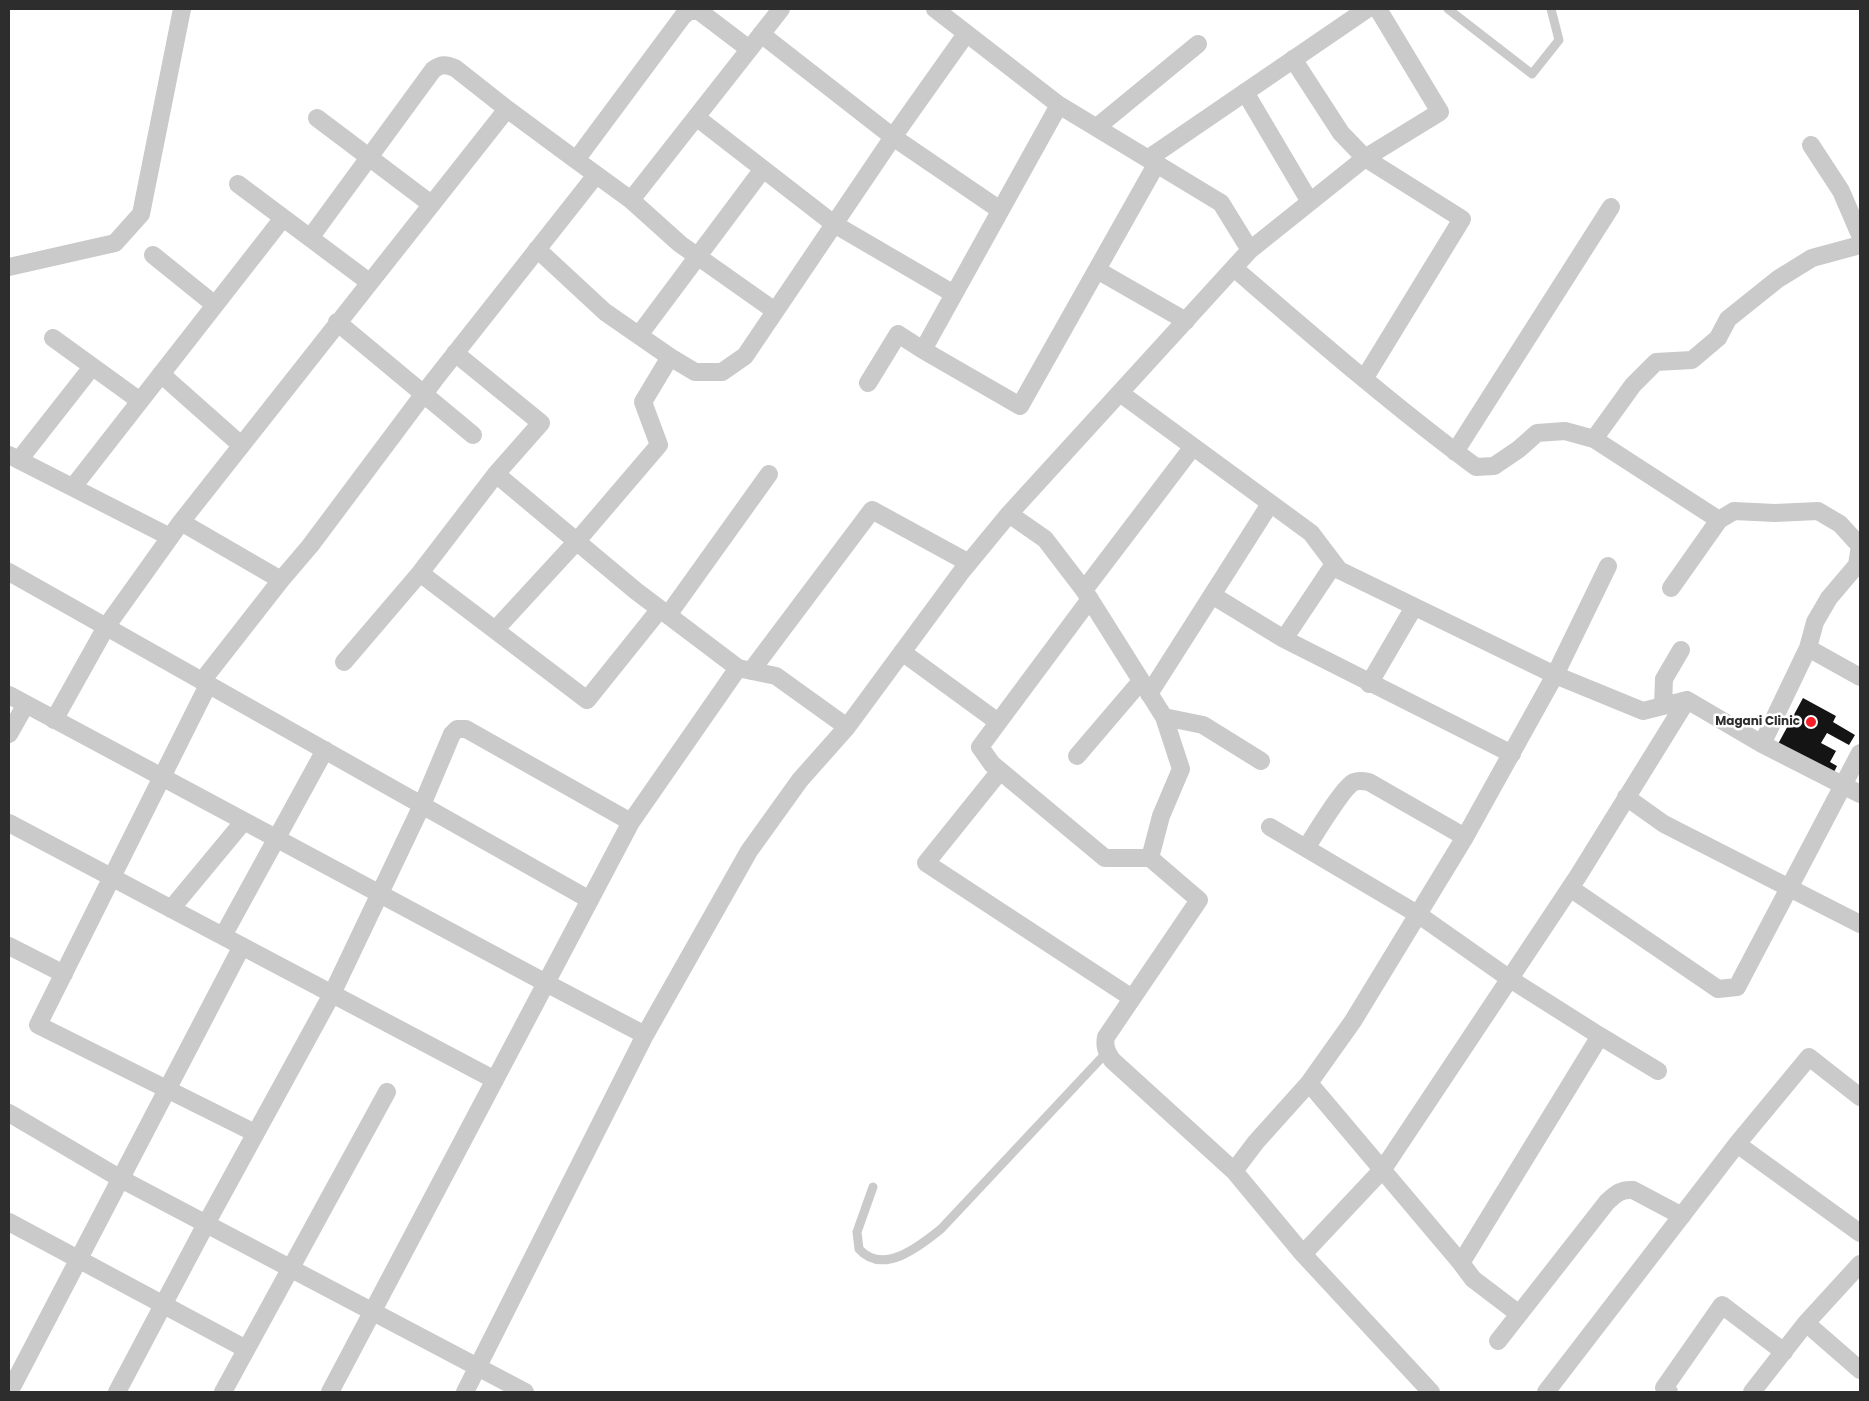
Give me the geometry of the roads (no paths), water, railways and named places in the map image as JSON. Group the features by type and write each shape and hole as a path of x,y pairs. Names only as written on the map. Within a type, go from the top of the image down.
{"street":[{"path":"9,267 115,243 141,214 182,9"},
{"path":"631,200 781,9"},
{"path":"935,9 1058,105 1221,203 1250,250"},
{"path":"868,383 898,334 1020,406 1097,270 1153,161 1245,92 1367,9"},
{"path":"465,1392 645,1035 749,851 800,780 847,726 969,563 1010,514 1250,250 1365,158 1440,112 1378,9"},
{"path":"576,160 683,16 689,11 698,11 749,49"},
{"path":"761,34 893,137 1000,210"},
{"path":"537,249 605,312 670,357 695,372 722,372 745,356 893,137 966,34"},
{"path":"1097,127 1198,44"},
{"path":"1293,59 1341,133 1365,158 1462,219 1364,379"},
{"path":"310,238 432,70 439,65 447,65 455,68 507,109 631,200 680,244 775,311"},
{"path":"1245,92 1310,202"},
{"path":"923,350 1058,105"},
{"path":"54,720 106,627 181,522 507,109"},
{"path":"696,117 834,224 954,294"},
{"path":"317,118 431,204"},
{"path":"1811,145 1841,191 1860,235"},
{"path":"638,335 763,169"},
{"path":"255,1133 38,1025 162,777 205,683 281,580 310,546 455,353 596,175"},
{"path":"238,184 369,282"},
{"path":"1455,452 1611,207"},
{"path":"73,487 283,218"},
{"path":"1594,439 1633,385 1656,362 1692,360 1718,338 1728,319 1778,279 1812,258 1860,245"},
{"path":"153,255 215,305"},
{"path":"1234,268 1364,379 1476,467 1494,466 1536,433 1565,432 1594,439 1718,520"},
{"path":"1097,270 1186,320"},
{"path":"337,322 472,435"},
{"path":"53,338 140,402"},
{"path":"344,662 420,573 496,474 541,423 455,353"},
{"path":"495,630 577,541 659,445 643,402 670,357"},
{"path":"92,367 14,457 170,537"},
{"path":"161,374 241,445"},
{"path":"1120,393 1192,448 1311,533 1339,570 1555,675 1643,711 1687,700 1762,744 1860,794"},
{"path":"1192,448 980,747 992,764 1105,858 1150,858 1199,900 1106,1037 1104,1044 1107,1052 1112,1060 1234,1171 1303,1254 1431,1392"},
{"path":"496,474 664,612 744,669 776,676 847,726"},
{"path":"420,573 587,700 664,612 769,474"},
{"path":"1077,756 1145,687 1212,595 1270,504"},
{"path":"330,1392 632,822 744,669 872,510 969,563"},
{"path":"1670,588 1718,520 1734,511 1775,514 1818,511 1840,524 1860,546 1859,565 1829,598 1815,622 1808,648 1762,744"},
{"path":"1010,514 1045,539 1087,594 1164,717 1181,769 1161,816 1150,858"},
{"path":"181,522 281,580"},
{"path":"1284,639 1334,564"},
{"path":"1234,1171 1256,1142 1309,1083 1354,1021 1420,915 1555,675 1608,566"},
{"path":"9,572 590,900"},
{"path":"1212,595 1284,639 1369,684 1512,754"},
{"path":"1369,684 1414,607"},
{"path":"1808,648 1860,677"},
{"path":"1663,706 1664,679 1681,650"},
{"path":"902,652 998,722"},
{"path":"9,695 645,1035"},
{"path":"1303,1254 1383,1169 1570,888 1687,700"},
{"path":"9,734 26,704"},
{"path":"1164,717 1203,725 1261,760"},
{"path":"117,1392 255,1133 332,994 422,805 452,734 462,728 632,822"},
{"path":"223,936 325,750"},
{"path":"1570,888 1718,989 1737,987 1860,753"},
{"path":"1000,770 926,863 1132,998"},
{"path":"1306,848 1345,790 1354,782 1360,781 1369,782 1465,837"},
{"path":"1626,797 1664,824 1860,924"},
{"path":"171,909 244,821"},
{"path":"9,823 495,1080"},
{"path":"1270,827 1420,915 1510,978 1658,1072"},
{"path":"9,946 64,974"},
{"path":"13,1385 80,1260 242,946"},
{"path":"1461,1263 1600,1036"},
{"path":"1546,1392 1737,1144 1809,1056 1860,1097"},
{"path":"1309,1083 1383,1169 1473,1279 1519,1314"},
{"path":"228,1390 246,1349 387,1092"},
{"path":"9,1113 121,1179 526,1392"},
{"path":"1737,1144 1860,1233"},
{"path":"1498,1341 1607,1202 1618,1193 1634,1190 1682,1216"},
{"path":"9,1222 246,1349"},
{"path":"1752,1392 1806,1323 1860,1264"},
{"path":"1669,1392 1664,1388 1722,1305 1784,1352"},
{"path":"1806,1323 1860,1370"}],"lane":[{"path":"1448,9 1532,74 1560,40 1551,9"},
{"path":"873,1187 856,1232 858,1249 870,1259 877,1260 903,1255 915,1249 941,1229 1107,1052"}],"place":[{"name":"Magani Clinic","path":"1811,722"}]}
